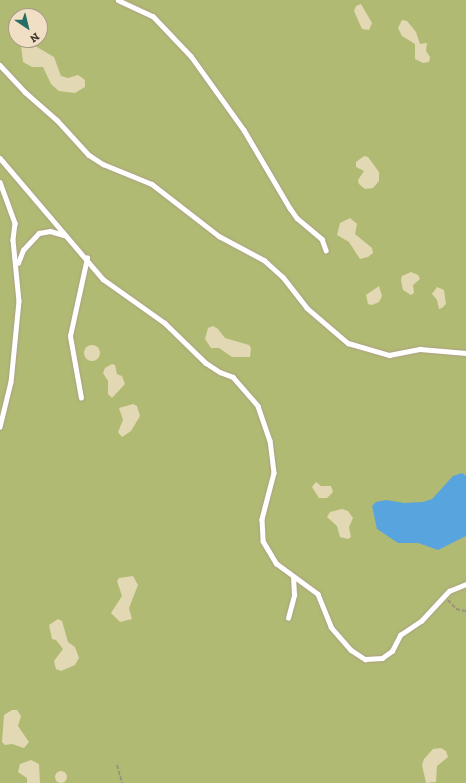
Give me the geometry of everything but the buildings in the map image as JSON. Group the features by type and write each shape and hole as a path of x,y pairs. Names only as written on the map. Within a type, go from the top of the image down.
{"lane":[{"path":"118,0 154,16 191,56 244,130 290,208 297,218 322,239 326,250"},
{"path":"0,64 25,92 57,120 90,155 103,164 152,184 219,236 264,260 283,277 307,308 348,343 389,355 420,349 466,353"},
{"path":"0,158 64,235 87,258 103,279 116,290 165,323 206,363 220,372 233,377 258,406 270,440 274,473 262,519 263,541 273,559 293,577 318,594 331,626 344,642 359,656 370,660 388,654 400,635 421,621 444,595 458,585 466,584"},
{"path":"0,182 15,223 13,240 18,272"},
{"path":"0,427 13,368 19,301 18,259 39,233 50,231 64,235"},
{"path":"81,398 70,336 87,258"},
{"path":"288,618 293,599 293,577"}],"path":[{"path":"444,595 456,609 466,611"},
{"path":"117,765 122,783"}],"green space":[{"path":"0,0 466,0 466,783 0,783"}],"sand":[{"path":"361,4 372,23 369,30 362,29 354,11 356,6"},
{"path":"402,20 407,21 416,32 420,44 427,43 426,51 430,57 429,62 423,63 415,59 415,44 402,36 398,28"},
{"path":"21,48 39,48 54,57 61,76 68,78 78,75 85,80 85,87 75,93 59,91 51,84 43,67 32,67 23,62"},
{"path":"364,156 368,157 379,172 379,181 373,188 365,189 359,184 358,180 364,171 356,167 356,162"},
{"path":"350,218 357,224 355,234 372,248 373,253 368,257 360,259 349,242 337,235 340,223"},
{"path":"411,272 418,275 420,279 413,285 414,293 411,295 403,290 401,280 402,276"},
{"path":"379,286 382,296 379,302 372,305 368,304 366,295"},
{"path":"437,287 444,290 446,304 439,309 437,300 432,294"},
{"path":"213,326 218,329 225,338 249,345 251,348 250,357 232,357 219,348 211,348 205,339 208,328"},
{"path":"89,345 95,345 100,350 98,359 95,361 89,361 84,356 84,350"},
{"path":"112,364 115,365 117,374 122,376 125,384 112,398 108,394 108,381 103,373 105,368"},
{"path":"133,404 137,406 140,416 131,431 122,437 118,432 123,420 119,408"},
{"path":"316,482 321,486 331,486 333,492 327,498 319,498 312,487"},
{"path":"342,509 348,511 353,518 349,527 351,537 348,539 340,537 337,526 327,517 330,512"},
{"path":"133,576 138,585 129,608 132,619 120,622 111,613 122,596 117,581 119,578"},
{"path":"58,619 62,621 68,642 75,647 79,658 75,665 61,671 56,669 54,661 63,649 56,640 52,639 49,625"},
{"path":"12,710 17,710 21,716 18,726 29,742 24,748 12,744 5,745 2,742 4,715"},
{"path":"441,748 446,751 448,757 437,766 436,782 426,783 422,765 424,759 433,749"},
{"path":"31,760 39,764 40,783 27,783 27,778 18,772 20,764"},
{"path":"59,771 63,771 67,777 63,783 59,783 55,779 55,775"}],"water":[{"path":"462,473 466,476 466,536 438,550 418,543 398,543 377,529 372,506 376,502 386,500 404,503 423,502 432,499 453,476"}]}
